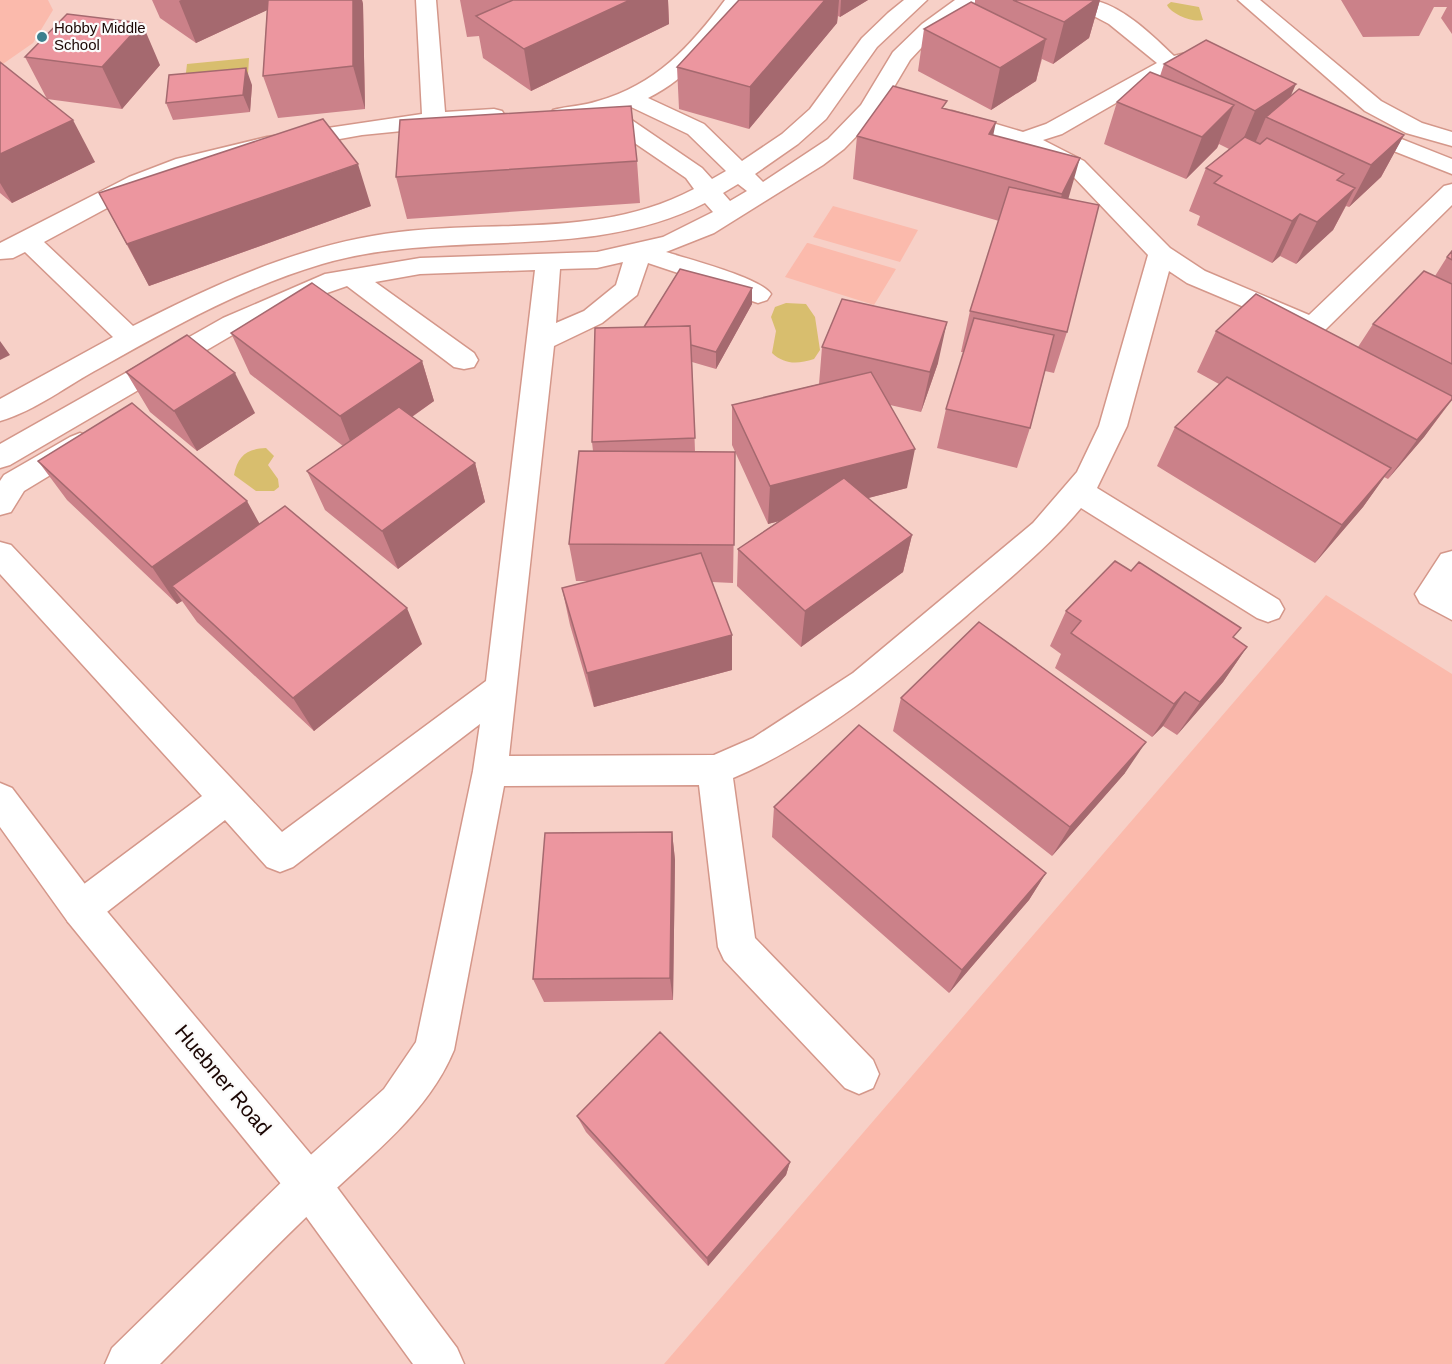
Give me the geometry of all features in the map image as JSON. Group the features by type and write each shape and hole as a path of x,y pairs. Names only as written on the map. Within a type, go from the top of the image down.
{"main road":[{"path":"426,0 434,118"},
{"path":"0,251 28,241 140,182 183,164 249,147 434,118 524,116 600,109 668,77 715,28 735,0"},
{"path":"0,411 255,277 314,258 362,246 424,239 594,231 622,226 681,205 761,158 817,115 866,47 917,0"},
{"path":"0,457 232,324 292,296 334,280 420,266 597,260 638,253 670,243 761,193 815,160 836,144 870,109 888,100 902,57 929,28 968,0"},
{"path":"1078,0 1107,11 1136,31 1171,65"},
{"path":"1248,0 1373,106 1414,128 1452,139"},
{"path":"866,47 902,57"},
{"path":"1023,139 1054,129 1153,72 1187,59 1227,66"},
{"path":"629,97 696,129 761,193"},
{"path":"600,109 694,172 727,213"},
{"path":"933,113 1023,139 1076,166 1161,255 1196,277 1313,327 1450,197"},
{"path":"1335,119 1452,167"},
{"path":"622,226 638,253 723,279 758,294"},
{"path":"420,266 424,239"},
{"path":"28,241 132,340"},
{"path":"542,341 593,317 628,289 638,253"},
{"path":"490,771 714,770 765,749 866,683 1044,531 1089,478 1113,426 1161,255"},
{"path":"128,1364 309,1185 398,1103 434,1050 490,771 502,688 542,341 548,262"},
{"path":"352,277 464,360"},
{"path":"108,394 132,340"},
{"path":"108,394 131,414"},
{"path":"0,504 14,483 102,431"},
{"path":"1078,491 1268,609"},
{"path":"0,554 280,855 502,688"},
{"path":"1452,563 1431,594 1452,607"},
{"path":"714,770 737,947 859,1074"},
{"path":"81,909 227,798"},
{"name":"Huebner Road","path":"0,799 81,909 309,1185 441,1364"}],"shaded area":[{"path":"0,0 48,0 53,10 33,43 0,66"},
{"path":"1171,2 1199,7 1203,20 1188,19 1178,14 1167,5"},
{"path":"249,58 248,75 185,81 187,64"},
{"path":"833,206 918,230 900,262 813,237"},
{"path":"807,243 896,269 874,305 785,277"},
{"path":"786,303 806,304 815,317 820,350 814,359 792,362 782,360 772,353 776,331 771,317 775,307"},
{"path":"266,448 274,456 268,465 278,479 279,487 274,491 256,491 234,475 244,455 253,450"},
{"path":"1326,595 1452,674 1452,1364 664,1364"}],"building":[{"path":"268,0 353,0 353,66 263,76"},
{"path":"513,0 630,0 524,49 476,16"},
{"path":"739,0 825,0 750,87 677,67"},
{"path":"1013,0 1095,0 1064,22"},
{"path":"971,2 1046,39 1000,68 924,29"},
{"path":"67,14 142,23 102,67 25,57"},
{"path":"1206,40 1296,84 1255,111 1164,64"},
{"path":"0,62 73,120 0,154"},
{"path":"246,68 243,95 166,103 169,75"},
{"path":"1150,72 1234,105 1202,137 1117,102"},
{"path":"893,86 947,101 942,108 996,122 989,134 1080,158 1062,194 857,136"},
{"path":"1299,89 1404,135 1371,165 1266,117"},
{"path":"631,106 637,161 396,177 400,120"},
{"path":"323,119 358,164 127,244 99,193"},
{"path":"1245,137 1260,144 1267,138 1344,174 1337,180 1355,188 1317,222 1300,214 1292,221 1214,183 1222,176 1206,168"},
{"path":"1009,187 1099,205 1067,332 970,311"},
{"path":"680,269 752,288 716,352 691,345 690,326 644,327"},
{"path":"1424,271 1452,284 1452,364 1373,324"},
{"path":"312,283 422,361 340,416 231,333"},
{"path":"1256,294 1452,396 1452,399 1417,440 1216,331"},
{"path":"842,299 947,322 930,372 822,347"},
{"path":"974,318 1054,335 1030,428 946,409"},
{"path":"690,326 695,438 592,442 595,328"},
{"path":"187,335 235,373 174,411 126,372"},
{"path":"871,372 915,449 770,486 732,405"},
{"path":"1227,377 1391,468 1342,525 1175,427"},
{"path":"132,403 247,501 152,567 38,461"},
{"path":"399,407 475,463 382,531 307,471"},
{"path":"579,451 735,452 734,545 569,544"},
{"path":"844,478 912,535 805,611 738,549"},
{"path":"285,506 407,608 293,698 172,586"},
{"path":"701,553 732,635 587,673 562,588"},
{"path":"1115,561 1131,571 1139,562 1241,628 1233,637 1247,647 1200,702 1185,692 1174,704 1071,633 1081,621 1066,611"},
{"path":"979,622 1146,742 1070,827 901,698"},
{"path":"859,725 1046,873 962,970 774,807"},
{"path":"672,832 670,978 533,979 545,833"},
{"path":"660,1032 790,1162 707,1258 577,1116"}],"place":[{"name":"Hobby Middle School","path":"42,37"}]}
